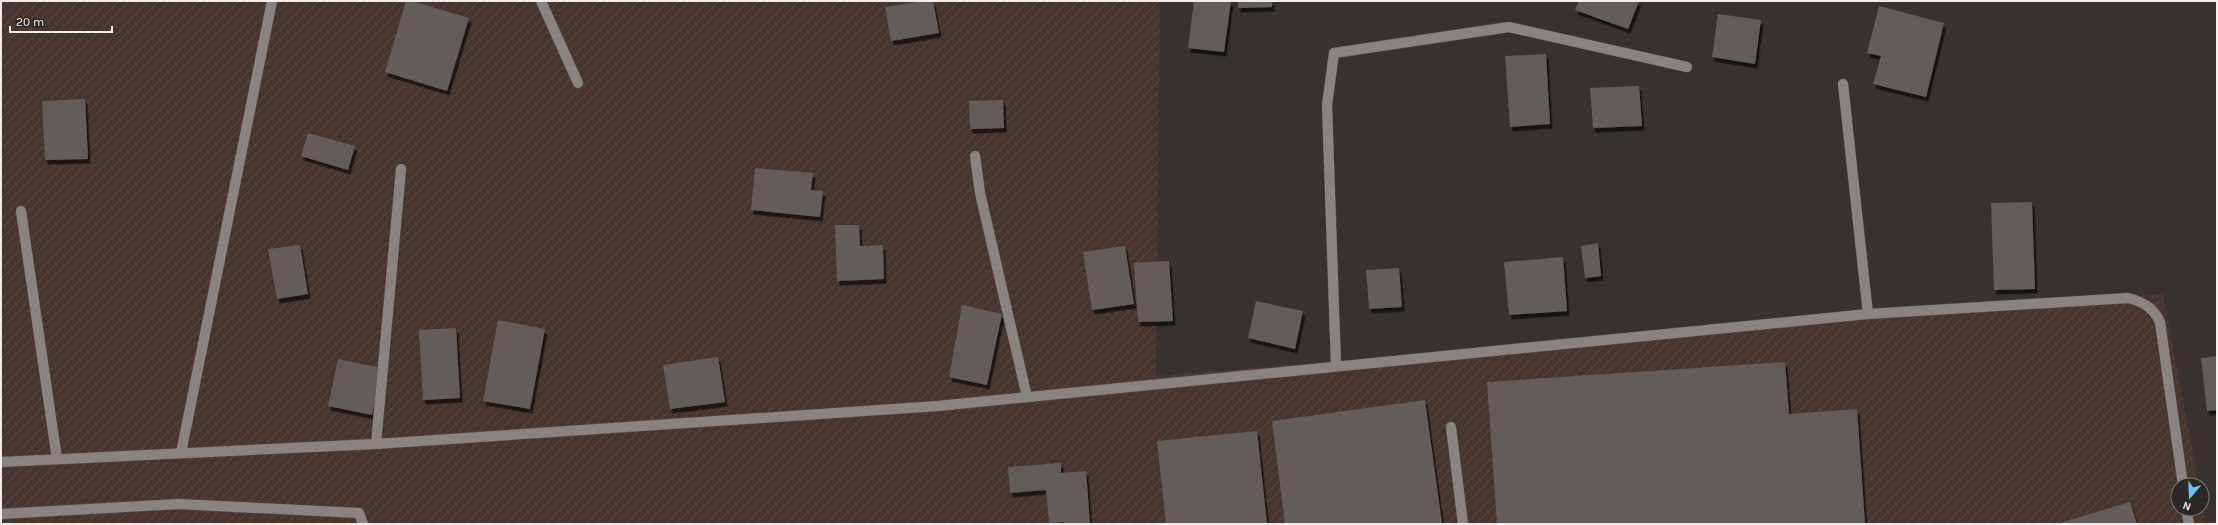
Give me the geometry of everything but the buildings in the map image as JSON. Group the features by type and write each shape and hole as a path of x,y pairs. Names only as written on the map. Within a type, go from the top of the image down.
{"street":[{"path":"181,453 272,1"},
{"path":"541,1 578,83"},
{"path":"1336,366 1327,105 1334,53 1509,27 1688,68"},
{"path":"1843,84 1868,314"},
{"path":"975,156 980,193 1028,397"},
{"path":"376,444 401,169"},
{"path":"21,211 57,459"},
{"path":"1,462 376,444 938,406 1868,314 2128,298 2140,301 2154,310 2160,322 2182,477"},
{"path":"1451,427 1463,524"},
{"path":"1,514 178,504 359,513 363,524"}],"shaded area":[{"path":"1,1 1160,1 1156,376 2163,294 2197,477 2170,477 2170,517 2205,517 2206,524 1,524"}]}
